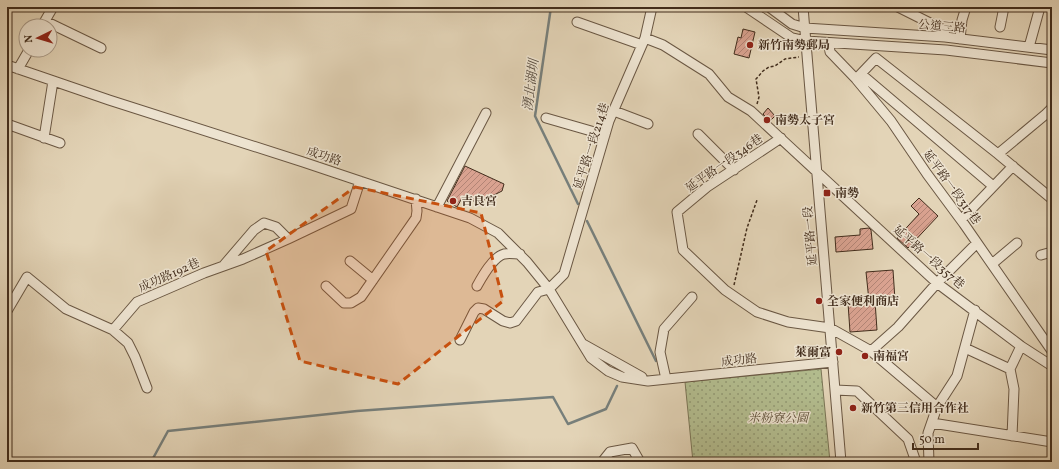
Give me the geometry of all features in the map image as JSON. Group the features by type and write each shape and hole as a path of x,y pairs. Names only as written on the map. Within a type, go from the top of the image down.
{"street":[{"path":"47,18 53,7"},
{"name":"延平路一段214巷","path":"460,340 474,312 478,308 484,309 503,321 510,323 516,321 538,292 549,290 564,274 605,135 644,42 652,7"},
{"name":"公道三路","path":"746,7 792,38 806,41 946,50 1052,63"},
{"name":"公道三路","path":"769,7 792,24 805,28 945,37 1052,50"},
{"name":"延平路一段","path":"803,7 841,462"},
{"path":"898,7 944,30 945,37"},
{"path":"960,39 961,26 966,7"},
{"path":"1000,27 1004,7"},
{"path":"1030,47 1040,7"},
{"name":"延平路一段357巷","path":"577,22 644,42 663,45 709,74 728,98 753,113 817,170 937,283 1021,346 1052,366"},
{"path":"58,30 101,48"},
{"name":"延平路一段317巷","path":"829,43 830,52 858,76 891,121 1052,351"},
{"path":"876,45 876,58 858,76 993,186"},
{"path":"18,69 24,58"},
{"path":"876,58 1013,166 1052,199"},
{"name":"成功路","path":"7,65 108,100 360,180 470,218 498,233 520,254 549,290 582,344 648,381 833,362"},
{"path":"44,138 53,81"},
{"path":"614,111 648,124"},
{"path":"998,154 1049,111 1052,122"},
{"path":"438,207 486,114"},
{"path":"546,118 605,135"},
{"path":"7,124 60,143"},
{"path":"698,134 734,170"},
{"name":"延平路一段346巷","path":"781,138 707,187 677,212 683,250 732,295 757,312 788,322 830,328"},
{"path":"960,220 1013,166"},
{"name":"成功路192巷","path":"113,330 137,302 204,273 244,259 351,209 360,180"},
{"path":"326,286 344,303 351,303 360,297 416,218 416,199"},
{"path":"223,266 254,230 264,223 276,228 288,239"},
{"path":"871,351 898,327 937,283 977,243"},
{"path":"992,264 1017,243"},
{"path":"1041,254 1052,252"},
{"path":"476,286 485,271 496,259 503,254 520,254"},
{"path":"350,261 372,280"},
{"path":"7,311 27,277 66,308 113,330 128,343 147,388"},
{"path":"666,379 660,352 664,329 692,297"},
{"path":"929,462 928,433 937,406 957,376 975,310"},
{"path":"830,328 871,351 937,406"},
{"path":"1012,436 1014,389 1010,369 1021,346"},
{"path":"965,348 1010,369"},
{"path":"835,390 857,390 908,439 916,462"},
{"path":"932,423 1052,442"},
{"path":"602,462 610,452 632,448 640,462"}],"path":[{"path":"753,113 757,107 759,96 756,79 763,71 769,67 775,66 785,59 808,58"},
{"path":"732,295 747,228 757,200"}],"highlighted area":[{"path":"355,187 481,213 503,301 398,384 300,361 266,251"}],"green space":[{"name":"米粉寮公園","path":"821,369 830,462 693,462 685,382"}],"building":[{"path":"743,29 755,32 749,58 734,54 738,37 741,38"},
{"name":"南勢太子宮","path":"768,108 775,116 770,121 763,114"},
{"path":"465,166 504,184 502,191 478,203 463,196 457,207 447,201"},
{"path":"919,198 938,216 908,248 897,238 919,214 911,206"},
{"path":"869,228 871,230 873,249 836,252 835,237 860,235 860,229"},
{"path":"893,270 895,300 875,301 877,330 850,332 848,303 869,301 866,272"}],"waterway":[{"name":"湧北湖圳","path":"551,7 535,116 578,204"},
{"name":"湧北湖圳","path":"587,221 656,361"},
{"path":"151,462 168,431 357,411 553,397 568,424 606,409 617,386"}],"place":[{"name":"新竹南勢郵局","path":"750,45"},
{"name":"南勢太子宮","path":"767,120"},
{"name":"南勢","path":"827,193"},
{"name":"吉良宮","path":"453,201"},
{"name":"全家便利商店","path":"819,301"},
{"name":"萊爾富","path":"839,352"},
{"name":"南福宮","path":"865,356"},
{"name":"新竹第三信用合作社","path":"853,408"}]}
